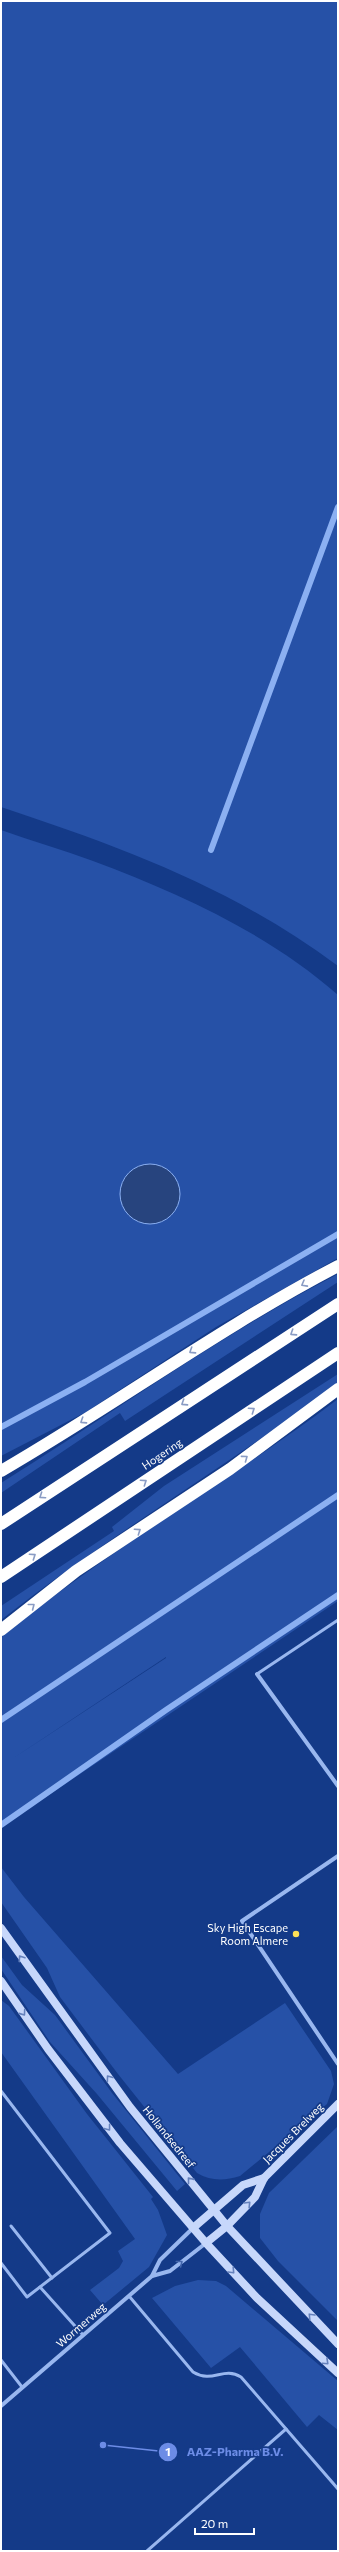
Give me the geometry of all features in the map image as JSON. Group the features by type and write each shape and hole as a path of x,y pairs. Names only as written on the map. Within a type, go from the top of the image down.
{"highway":[{"path":"1,1472 53,1441 213,1337 338,1266"},
{"path":"1,1524 338,1304"},
{"name":"Hogering","path":"1,1577 338,1353"},
{"path":"1,1630 76,1571 230,1469 338,1389"}],"main road":[{"name":"Hollandsedreef","path":"1,1928 130,2107 227,2226 338,2344"},
{"path":"1,1981 52,2054 120,2143 206,2243 257,2298 338,2373"},
{"name":"Jacques Brelweg","path":"206,2243 227,2226 255,2197 264,2178 338,2104"},
{"name":"Jacques Brelweg","path":"194,2228 243,2184 264,2178"}],"street":[{"path":"257,1674 338,1786"},
{"path":"338,1856 242,1922 338,2064"},
{"name":"Wormerweg","path":"1,2406 152,2276 160,2260 194,2228"},
{"name":"Wormerweg","path":"152,2276 170,2271 206,2243"}],"lane":[{"path":"257,1674 338,1620"},
{"path":"1,2091 110,2233 27,2297 1,2263"},
{"path":"11,2226 52,2278"},
{"path":"40,2287 83,2335"},
{"path":"128,2296 193,2372 206,2378 225,2373 236,2374 338,2489"},
{"path":"1,2362 22,2387"},
{"path":"147,2551 286,2429"}],"shaded area":[{"path":"1,1 338,1 338,966 298,938 218,892 91,838 1,807"},
{"path":"1,830 125,873 190,901 253,934 283,953 338,995 338,1258 216,1327 86,1412 1,1456","holes":["153,1164 161,1166 173,1176 176,1182 179,1197 177,1205 173,1213 144,1223 131,1216 123,1206 121,1201 121,1187 123,1180"]},
{"path":"150,1164 167,1169 175,1177 180,1194 175,1211 167,1219 150,1224 133,1219 125,1211 120,1194 125,1177 133,1169"},
{"path":"338,1274 338,1282 125,1421 120,1413 1,1493 1,1483 167,1375 251,1323"},
{"path":"338,1374 338,1383 296,1414 84,1559 1,1620 1,1606 114,1531 112,1527 164,1486"},
{"path":"338,1399 338,1601 1,1827 1,1637 83,1575","holes":["166,1657 166,1658 12,1759"]},
{"path":"1,1867 24,1897 178,2074 285,2003 331,2071 334,2084 327,2104 240,2176 228,2179 213,2179 197,2173 118,2074 60,1997 47,1968 1,1902"},
{"path":"1,1956 22,1985 55,2015 112,2093 185,2184 177,2191 97,2094 50,2042 1,1969"},
{"path":"1,2000 9,2006 87,2114 153,2197 151,2199 158,2210 167,2235 149,2267 103,2305 90,2290 119,2268 123,2261 118,2251 135,2239 1,2052"},
{"path":"338,2126 338,2321 278,2261 260,2238 260,2214 269,2193"},
{"path":"198,2280 216,2281 226,2286 338,2381 338,2430 319,2415 307,2427 240,2347 211,2368 152,2298 175,2286"}],"waterway":[{"path":"211,850 338,507"},
{"path":"1,1427 85,1382 338,1234"},
{"path":"1,1720 338,1495"},
{"path":"1,1825 166,1710 338,1595"}],"place":[{"name":"Sky High Escape Room Almere","path":"296,1934"},
{"name":"AAZ-Pharma B.V.","path":"103,2445"}]}
